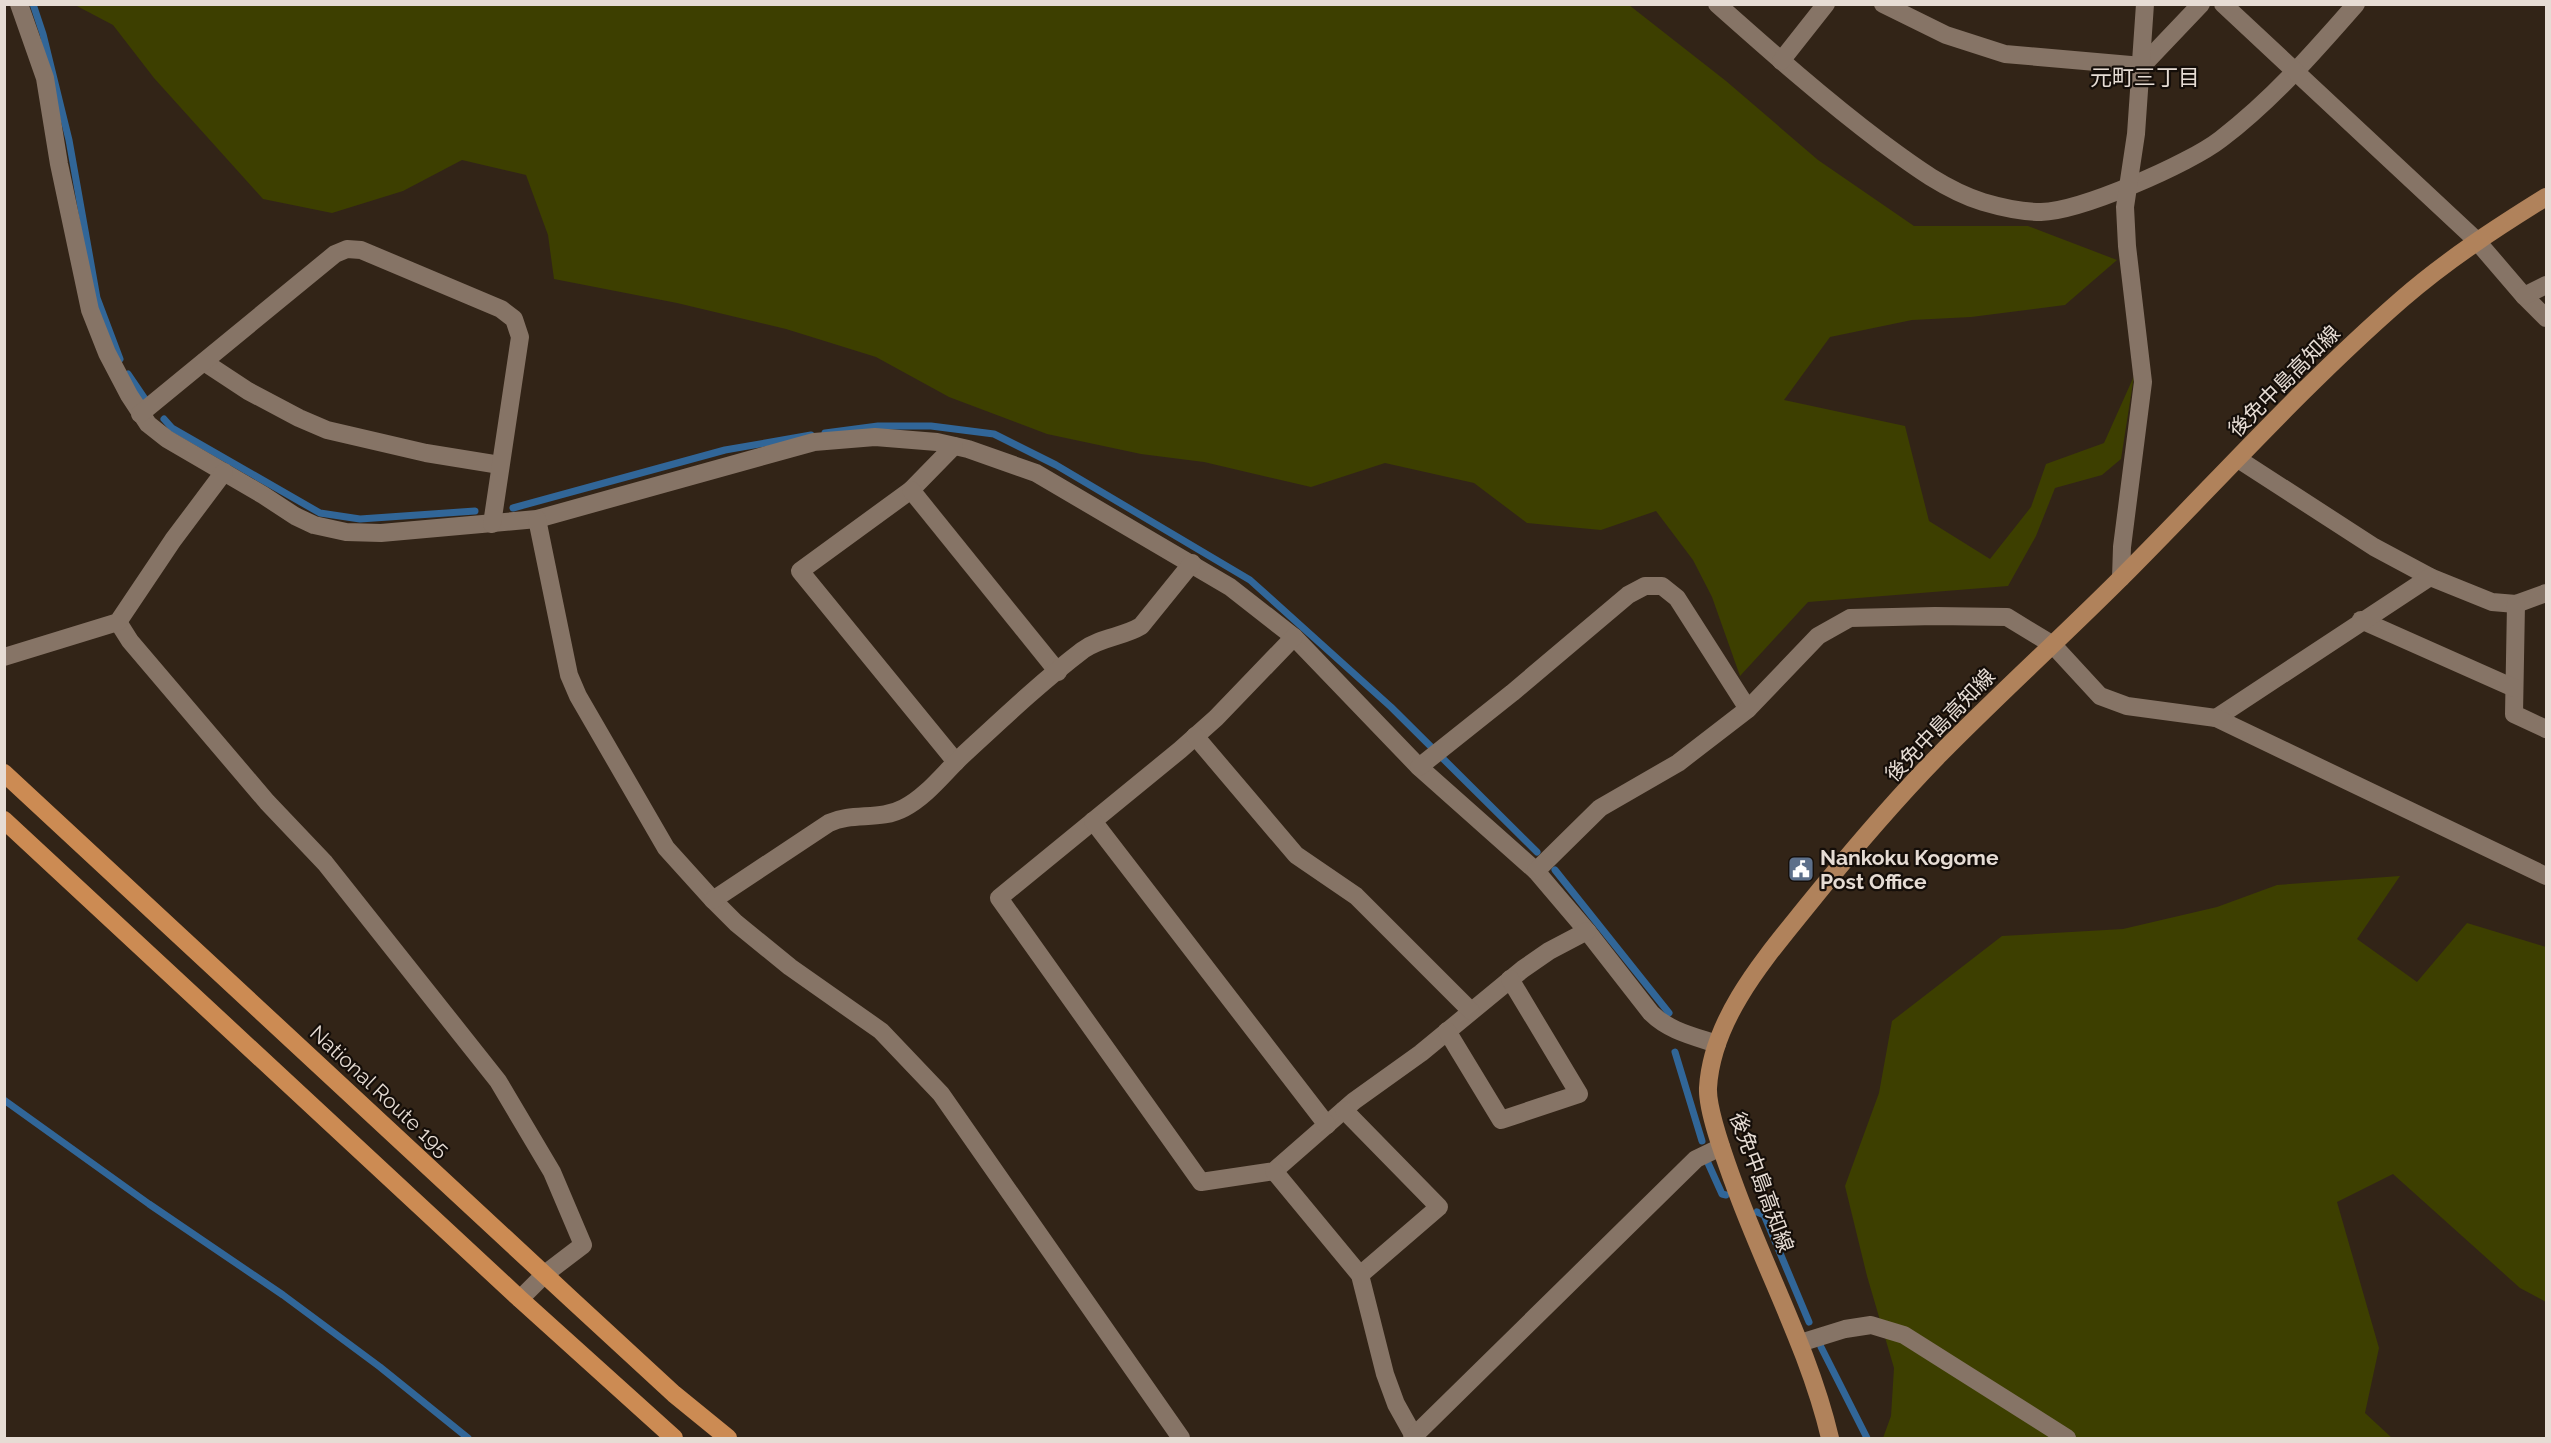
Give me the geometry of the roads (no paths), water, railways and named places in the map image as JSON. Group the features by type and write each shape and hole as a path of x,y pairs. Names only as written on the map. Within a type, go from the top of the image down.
{"highway":[{"name":"National Route 195","path":"4,773 674,1394 728,1438"},
{"path":"4,820 520,1299 674,1438"}],"main road":[{"name":"後免中島高知線","path":"1830,1438 1821,1400 1800,1343 1741,1203 1721,1147 1708,1090 1717,1044 1737,1001 1762,962 1838,868 1938,756 2121,578 2298,396 2403,298 2476,240 2547,196"}],"street":[{"path":"19,4 45,78 59,164 90,310 107,353 140,414 148,424 167,439 295,516 315,525 346,532 410,532 537,519 814,442 875,437 937,442 999,459 1035,473 1230,587 1294,637 1536,871 1587,931 1651,1013 1677,1031 1717,1044"},
{"path":"1717,4 1845,115 1915,167 1950,188 1983,202 2042,212 2080,203 2128,186 2197,155 2221,139 2296,72 2356,4"},
{"path":"1781,61 1826,4"},
{"path":"1883,4 1946,35 2005,54 2142,66"},
{"path":"2121,578 2122,547 2143,382 2127,246 2125,207 2142,66 2145,4"},
{"path":"2142,66 2201,4"},
{"path":"2223,4 2476,240 2524,296 2547,318"},
{"path":"140,414 335,254 347,249 361,250 501,309 514,320 519,337 492,524"},
{"path":"2524,296 2547,285"},
{"path":"204,362 266,400 327,430 426,453 500,465"},
{"path":"954,446 911,490 800,571 956,762"},
{"path":"2238,459 2374,548 2430,576 2493,602 2516,604 2547,593"},
{"path":"4,657 118,622 224,472"},
{"path":"911,490 1058,672"},
{"path":"537,519 569,675 578,696 666,848 736,923 790,967 881,1031 941,1094 1181,1438"},
{"path":"713,900 829,823 846,818 884,816 904,808 927,791 956,762 1091,645 1141,626 1192,563"},
{"path":"2216,717 2430,576"},
{"path":"1424,762 1512,693 1628,595 1645,586 1662,586 1677,598 1748,709"},
{"path":"2516,604 2514,714 2547,729"},
{"path":"1536,871 1600,808 1678,763 1748,709 1818,636 1850,618 2007,617 2053,645 2100,696 2127,706 2216,717 2547,876"},
{"path":"2361,620 2514,688"},
{"path":"118,622 130,641 267,802 325,863 498,1081 552,1172 583,1245 545,1274 520,1299"},
{"path":"1294,637 1195,736 999,898 1201,1182 1274,1171 1344,1110 1510,979 1549,951 1587,931"},
{"path":"1195,736 1296,855 1356,896 1471,1011"},
{"path":"1093,821 1327,1125"},
{"path":"1447,1031 1501,1120 1579,1094 1510,979"},
{"path":"1344,1110 1439,1207 1360,1275"},
{"path":"1274,1171 1360,1275 1385,1374 1396,1404 1413,1438 1696,1159 1721,1147"},
{"path":"1800,1343 1845,1329 1871,1325 1904,1335 2067,1438"}],"waterway":[{"path":"33,4 43,34 69,140 97,298 120,359"},
{"path":"128,374 145,399"},
{"path":"164,419 172,428 320,513 360,519 475,511"},
{"path":"825,433 878,426 931,426 994,434 1056,465 1250,580 1391,707 1537,852"},
{"path":"513,508 725,450 811,435"},
{"path":"1555,870 1669,1013"},
{"path":"1675,1052 1702,1141"},
{"path":"4,1100 149,1204 283,1295 380,1367 468,1438"},
{"path":"1708,1163 1722,1194 1726,1195"},
{"path":"1757,1212 1764,1215 1809,1322"},
{"path":"1821,1347 1867,1438"}],"place":[{"name":"Nankoku Kogome Post Office","path":"1801,869"}],"district":[{"name":"元町三丁目","path":"2145,77"}]}
